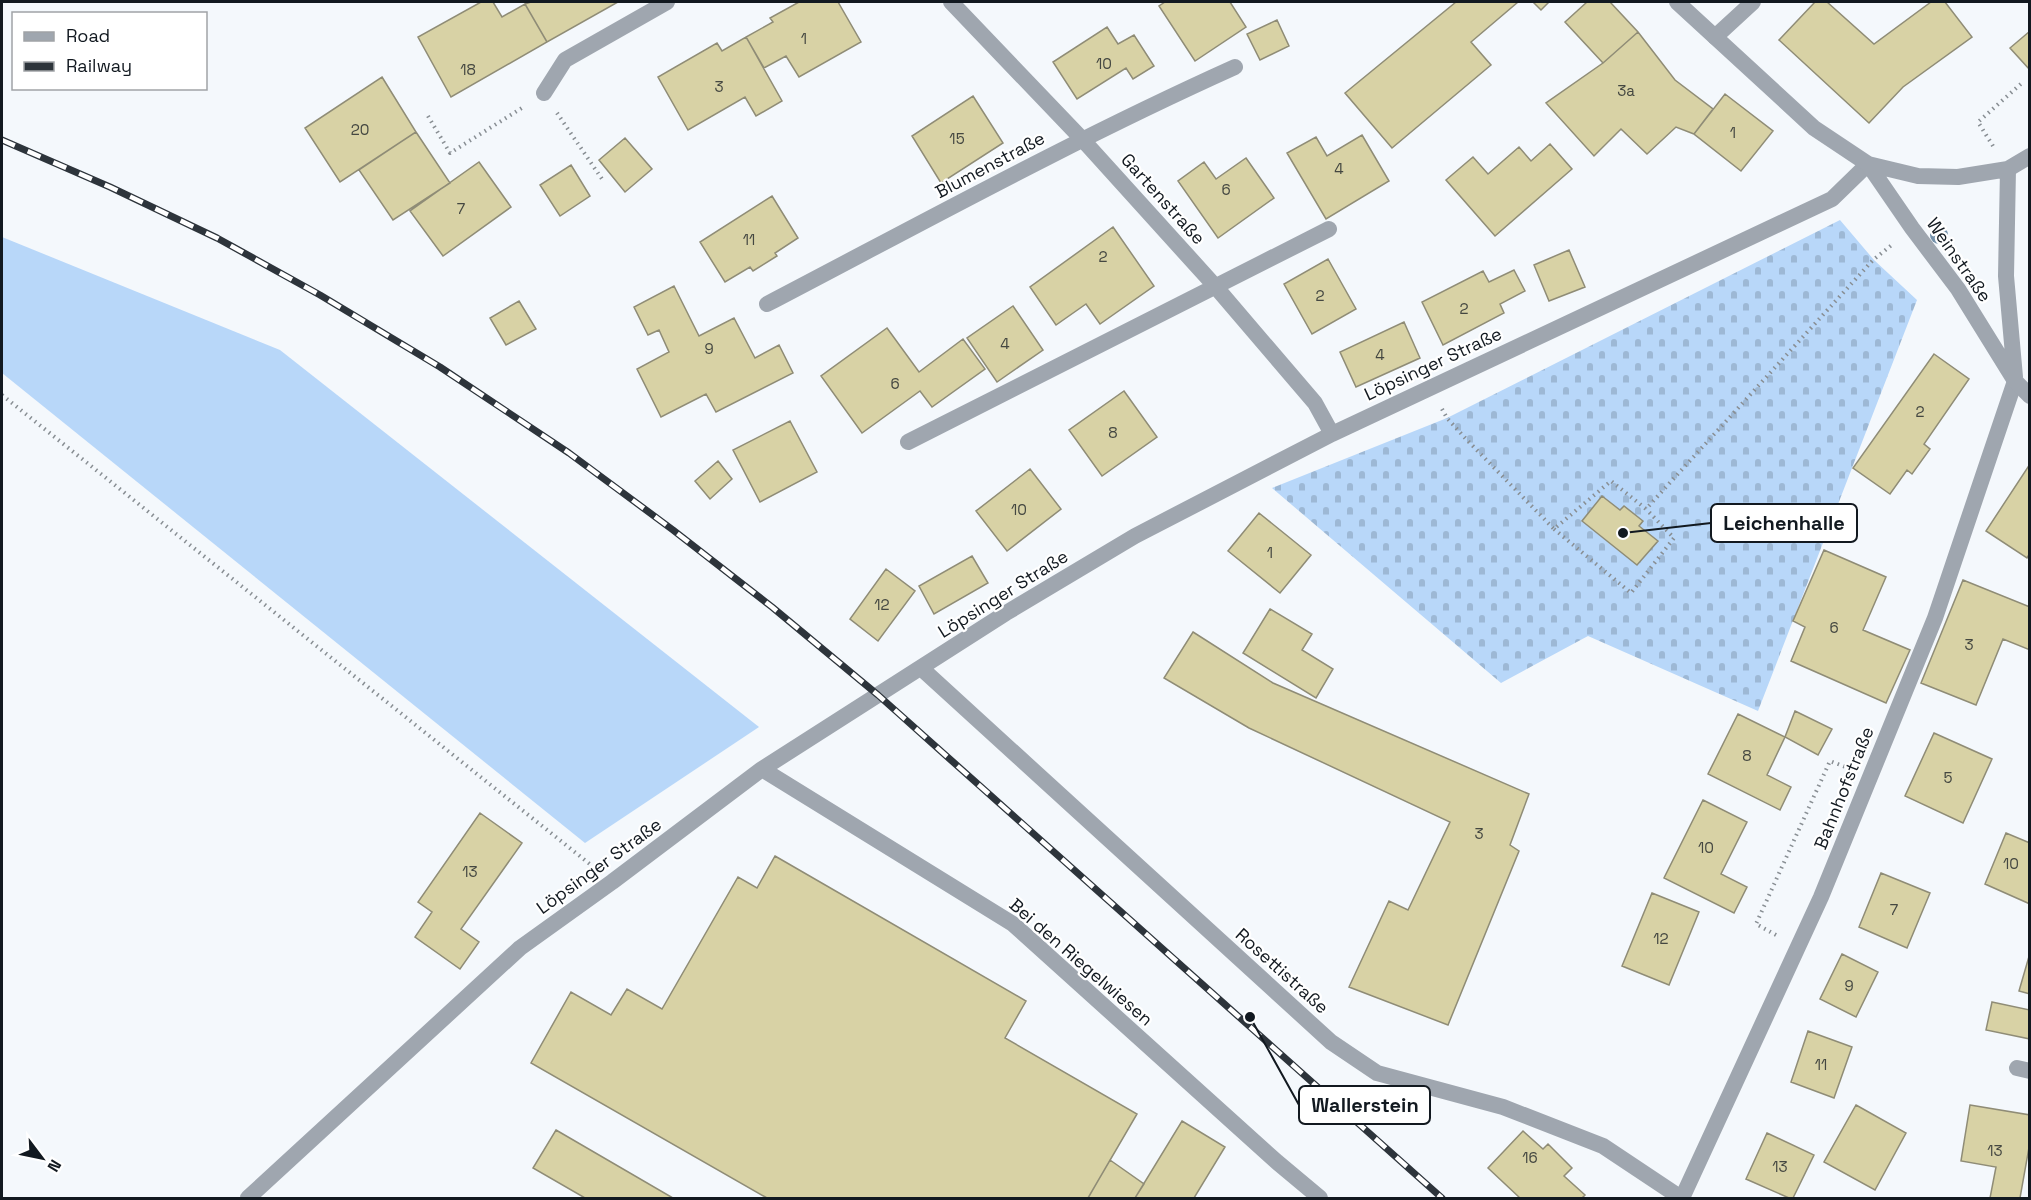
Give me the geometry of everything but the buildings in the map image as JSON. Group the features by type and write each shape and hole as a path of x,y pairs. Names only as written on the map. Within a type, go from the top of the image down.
{"street":[{"path":"544,93 565,60 667,2"},
{"name":"Gartenstraße","path":"951,2 1082,139 1215,286 1315,403 1332,434"},
{"path":"1677,2 1814,128 1868,164 1918,176 1958,177 2007,169 2030,156"},
{"path":"1715,37 1753,2"},
{"name":"Blumenstraße","path":"767,304 1082,139 1234,68"},
{"name":"Weinstraße","path":"1868,164 1958,289 2015,381 2030,396"},
{"name":"Löpsinger Straße","path":"248,1198 520,948 762,769 1014,608 1135,536 1332,434 1832,199 1868,164"},
{"name":"Weinstraße","path":"2007,169 2006,276 2015,381"},
{"path":"908,442 1329,229"},
{"name":"Bahnhofstraße","path":"1682,1198 1821,897 1935,618 2015,381"},
{"name":"Rosettistraße","path":"921,668 1331,1042 1377,1073 1503,1107 1603,1146 1682,1198"},
{"name":"Bei den Riegelwiesen","path":"762,769 1013,924 1320,1198"}],"path":[{"path":"2007,169 1978,122 2022,83"},
{"path":"428,116 450,153 544,93 604,182"},
{"path":"1646,509 1874,260 1912,228"},
{"path":"1430,387 1447,418 1466,439 1554,529 1631,593 1674,538 1646,509 1611,481 1554,529"},
{"path":"2,395 612,882"},
{"path":"1798,946 1756,924 1830,761 1870,776"}],"green space":[{"path":"1840,220 1874,260 1917,300 1758,711 1588,636 1501,683 1272,488 1447,418"},
{"path":"2,237 280,350 759,727 585,843 2,373"}],"railway":[{"path":"2,140 110,187 217,238 320,295 440,367 569,453 772,607 878,695 1442,1198"}],"place":[{"name":"Leichenhalle","path":"1623,533"},
{"name":"Wallerstein","path":"1250,1017"}]}
